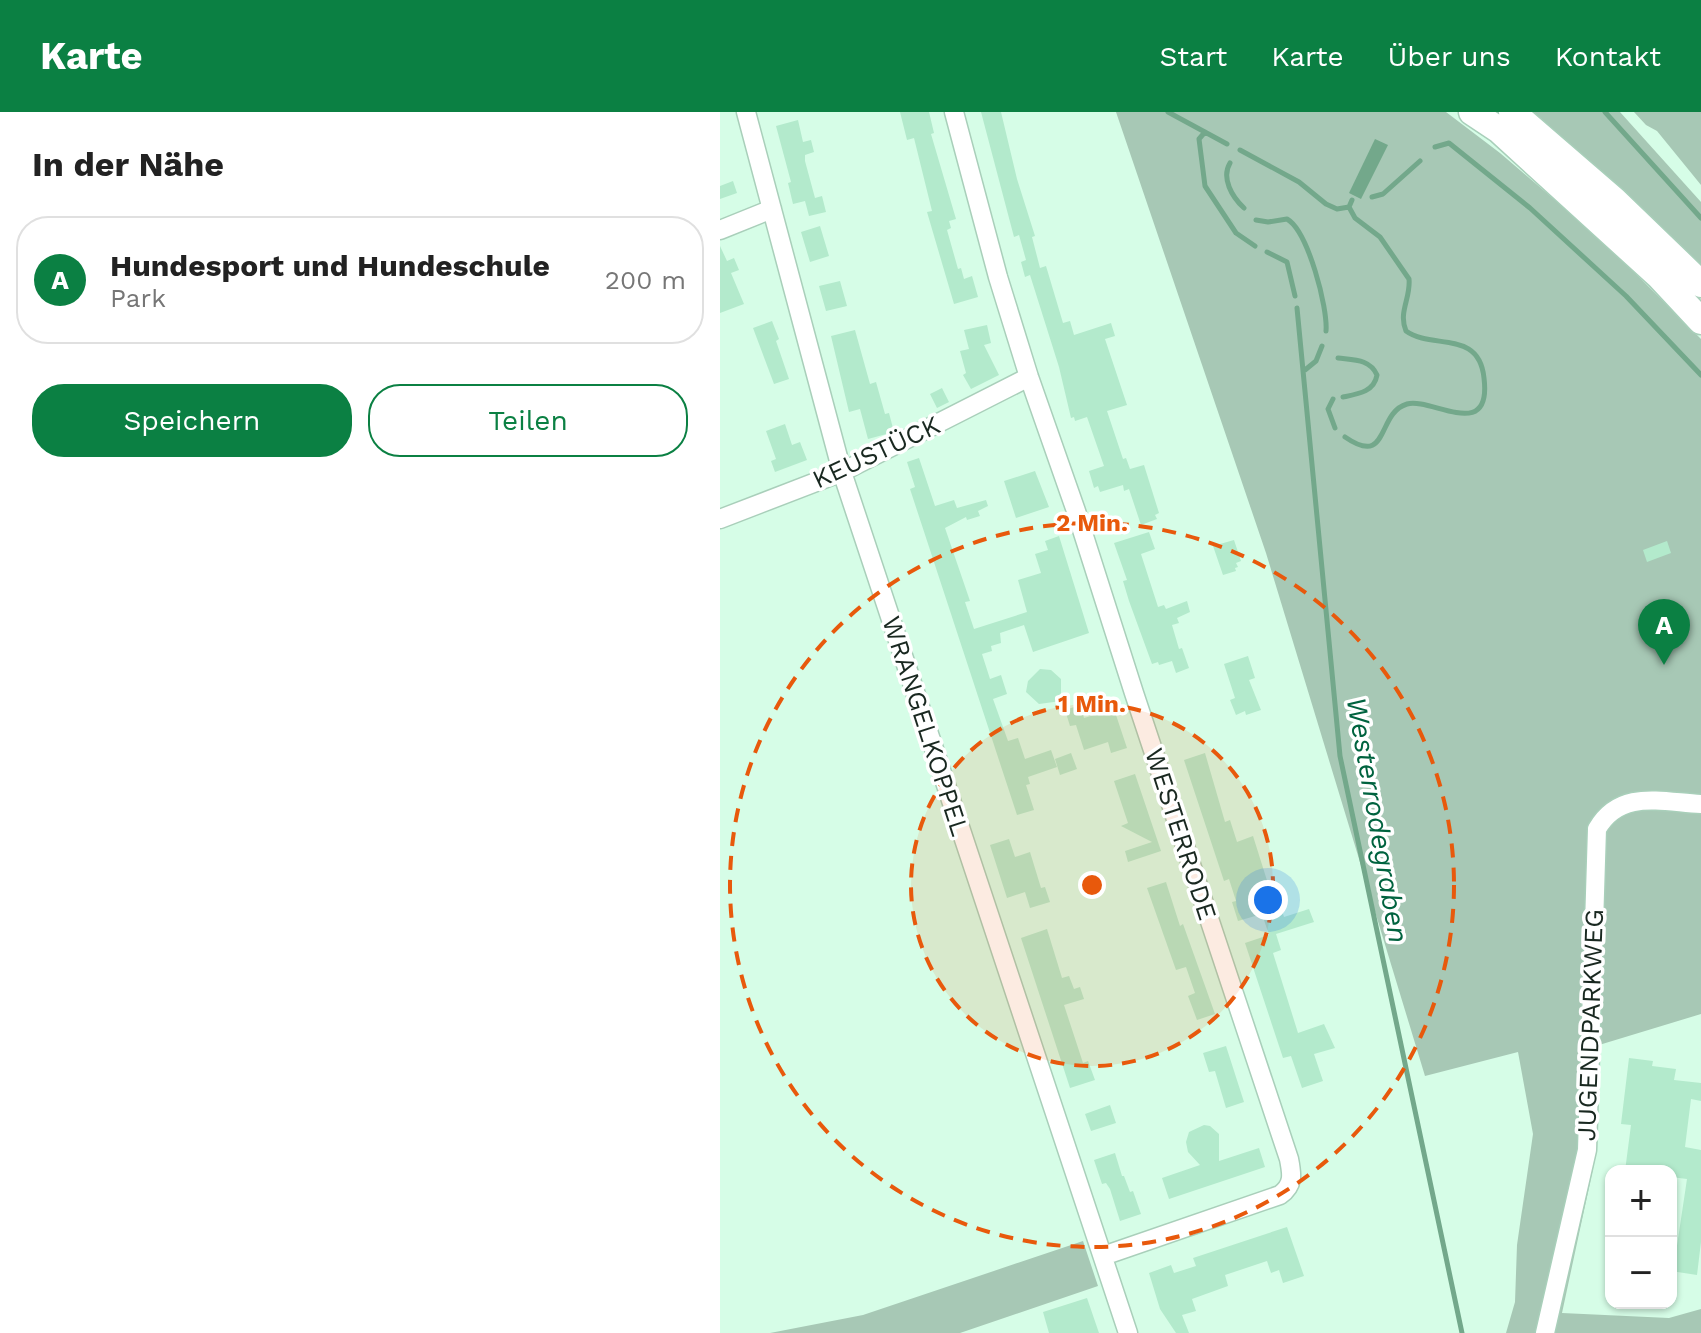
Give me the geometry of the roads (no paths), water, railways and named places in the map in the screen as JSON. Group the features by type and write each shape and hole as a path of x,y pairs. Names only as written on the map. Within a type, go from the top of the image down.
{"highway":[{"path":"1472,112 1499,130 1635,255 1701,321"},
{"path":"1512,112 1614,200 1701,284"}],"street":[{"name":"WRANGELKOPPEL","path":"746,112 842,472 1128,1333"},
{"name":"WESTERRODE","path":"954,112 998,277 1029,377 1076,511 1289,1159 1292,1177 1288,1189 1271,1198 1103,1256"},
{"path":"720,230 772,209"},
{"name":"KEUSTÜCK","path":"720,519 842,472 1029,377"},
{"name":"JUGENDPARKWEG","path":"1545,1333 1587,1150 1597,829 1614,807 1627,803 1701,804"}],"waterway":[{"path":"1168,112 1227,144"},
{"path":"1605,112 1701,218"},
{"name":"Westerrodegraben","path":"1205,132 1199,139 1205,186 1236,233 1255,246"},
{"path":"1435,147 1449,143 1530,208 1626,296 1701,375"},
{"path":"1240,150 1299,182 1326,204 1337,209 1349,207"},
{"path":"1372,197 1383,194 1420,161"},
{"path":"1230,163 1227,175 1229,187 1244,208"},
{"path":"1349,207 1352,200"},
{"path":"1345,437 1359,445 1369,446 1376,443 1397,409 1407,404 1469,413 1479,408 1484,397 1484,378 1473,353 1453,343 1406,331 1403,318 1409,279 1380,237 1355,218 1349,207"},
{"path":"1256,220 1287,219 1295,226 1315,271 1324,305 1326,331"},
{"name":"Westerrodegraben","path":"1267,252 1287,262 1295,296"},
{"name":"Westerrodegraben","path":"1297,308 1340,756 1462,1333"},
{"path":"1305,370 1316,361 1322,346"},
{"path":"1338,358 1366,363 1377,375 1369,389 1343,397"},
{"path":"1333,399 1328,409 1335,428"}],"place":[{"name":"Hundesport und Hundeschule","path":"1664,665"}]}
